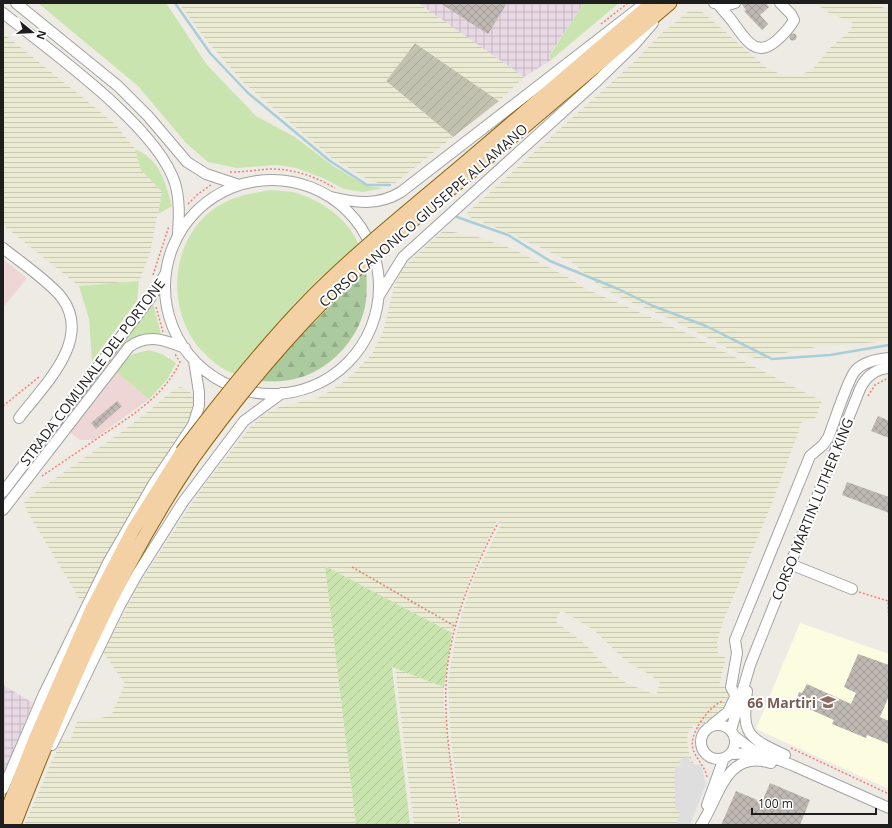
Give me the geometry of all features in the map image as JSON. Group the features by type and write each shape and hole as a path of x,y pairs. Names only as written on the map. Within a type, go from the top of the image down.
{"main road":[{"name":"CORSO CANONICO GIUSEPPE ALLAMANO","path":"3,822 36,737 92,609 112,569 133,530 187,457 275,354 322,303 475,161 652,3"},
{"name":"CORSO CANONICO GIUSEPPE ALLAMANO","path":"475,161 670,3"},
{"name":"CORSO CANONICO GIUSEPPE ALLAMANO","path":"14,825 60,710 101,617 143,536 187,457"}],"street":[{"path":"16,3 118,86 148,116 187,162 206,174 239,185"},
{"name":"CORSO CANONICO GIUSEPPE ALLAMANO","path":"324,195 349,202 375,203 397,195 626,16 645,3"},
{"name":"CORSO CANONICO GIUSEPPE ALLAMANO","path":"379,295 403,257 634,46 670,3"},
{"path":"716,3 728,5 734,3"},
{"path":"716,3 735,25 743,38 757,48 770,46 780,38 794,20 791,14 780,3"},
{"path":"3,13 111,102 156,150 171,172 178,195 178,234"},
{"path":"253,181 283,181 299,184 324,195 348,212 357,222 374,251 380,275 379,295 368,333 357,351 342,367 327,378 310,386 282,393 264,394 230,386 206,370 193,359 177,335 168,311 165,294 167,272 172,250 178,234 193,214 208,201 239,185 253,181"},
{"path":"3,248 62,298 72,322 72,335 69,348 62,362 19,418"},
{"name":"STRADA COMUNALE DEL PORTONE","path":"3,492 151,297 167,272"},
{"name":"STRADA COMUNALE DEL PORTONE","path":"3,510 129,347 142,340 155,338 185,348"},
{"path":"734,694 731,687 731,681 737,653 735,640 810,456 823,445 828,438 855,371 876,359 889,358"},
{"name":"CORSO CANONICO GIUSEPPE ALLAMANO","path":"3,789 43,696 85,607 127,528 154,483 193,425 199,406 200,392 193,359"},
{"name":"CORSO MARTIN LUTHER KING","path":"712,725 728,712 734,694 750,665 863,384 874,372 889,368"},
{"name":"CORSO CANONICO GIUSEPPE ALLAMANO","path":"27,791 68,713 120,605 157,541 183,502 235,432 254,413 282,393"},
{"path":"828,438 839,442"},
{"path":"790,564 852,589"},
{"path":"750,665 744,715 747,731 757,742 791,758 799,768"},
{"name":"CORSO MARTIN LUTHER KING","path":"733,733 750,665"},
{"name":"CORSO CANONICO GIUSEPPE ALLAMANO","path":"36,737 43,696"},
{"path":"711,793 714,773 708,756 701,747 701,737 705,730 712,725 726,726 751,749 799,768 889,808"},
{"path":"700,825 711,793 727,756 735,743 733,733"},
{"path":"708,756 713,758 760,753"},
{"path":"700,825 711,809 724,780 736,766 751,760 762,760 784,767 799,768"}],"path":[{"path":"225,171 277,169 297,171 341,190"},
{"path":"3,406 40,376"},
{"path":"865,401 875,385 889,377"},
{"path":"460,825 446,708 446,681 456,627 473,576 498,523"},
{"path":"352,567 456,627"},
{"path":"852,589 888,602 889,625"},
{"path":"708,779 706,771 692,748 692,739 695,731 708,713 722,701 728,702 734,694"},
{"path":"786,746 889,794"}],"shaded area":[{"path":"179,3 418,3 524,77 499,101 415,43 386,81 453,137 395,183 378,183 367,179 332,158 244,83 207,41"},
{"path":"418,3 584,3 550,54 551,60 524,77"},
{"path":"815,3 866,3 889,9 889,341 816,347 774,355 762,360 751,357 733,351 675,321 617,296 598,285 573,263 509,233 465,215 633,63 661,34 689,11 699,9 769,70 785,75 797,76 812,70 830,48 850,31 853,23 827,12"},
{"path":"3,33 115,124 135,149 141,170 162,192 150,253 139,281 79,286 3,225"},
{"path":"415,43 499,101 453,137 386,81"},
{"path":"443,231 478,237 515,250 571,279 582,287 695,337 822,401 815,419 803,420 800,425 772,503 722,624 717,643 718,654 726,658 719,686 726,687 729,695 725,703 728,705 719,716 701,725 698,729 695,725 688,733 687,741 689,752 695,766 682,825 462,825 451,740 448,683 456,636 463,610 474,578 501,524 497,521 471,575 452,633 325,566 356,825 24,825 62,739 70,741 77,722 111,716 125,684 103,652 140,583 202,488 251,426 263,415 279,407 318,398 340,385 372,354 383,332 394,287 402,270","holes":["561,610 594,630 626,661 652,676 660,683 656,695 626,683 611,672 585,644 555,621"]},
{"path":"3,259 27,278 3,308"},
{"path":"114,370 149,399 93,440 80,440 68,431"},
{"path":"180,387 189,390 194,399 194,409 189,421 146,486 120,530 82,603 27,511 24,503 37,491 116,436 171,392"},
{"name":"66 Martiri","path":"800,623 889,654 889,789 756,729"},
{"path":"395,667 444,687 444,708 458,825 414,825"},
{"path":"3,685 33,703 3,777"},
{"path":"688,756 690,762 696,765 701,764 706,784 690,825 676,825 681,811 675,810 675,766 681,766 679,761"}],"green space":[{"path":"38,3 166,3 207,65 256,116 295,137 333,166 367,186 383,188 363,192 344,189 323,178 296,168 277,165 237,168 208,162 186,143 138,86"},
{"path":"584,3 619,3 551,60 550,55"},
{"path":"135,149 151,159 161,173 167,188 172,206 158,214 162,192 141,170"},
{"path":"270,190 297,193 325,206 349,228 359,246 333,270 322,276 293,305 287,318 236,374 226,370 212,361 201,350 189,333 181,314 178,294 178,273 182,253 191,234 203,218 220,205 232,199"},
{"path":"366,268 367,281 363,314 356,332 340,353 330,362 307,375 282,381 257,381 304,330 314,323"},
{"path":"139,281 137,301 92,361 89,319 79,286"},
{"path":"153,303 161,334 154,333 141,335 131,339 116,352"},
{"path":"149,350 162,354 176,363 167,380 149,399 114,370 133,354"},
{"path":"325,566 452,633 444,687 392,667 410,825 356,825"}],"building":[{"path":"440,3 507,3 488,34"},
{"path":"741,3 766,3 769,7 760,15 768,24 762,30 744,11 746,10"},
{"path":"793,33 796,34 796,40 793,41 790,40 789,37 790,34"},
{"path":"117,401 122,406 96,429 91,423"},
{"path":"878,416 889,421 889,438 871,431"},
{"path":"847,482 889,497 889,513 842,495"},
{"path":"858,654 889,665 889,696 880,717 889,721 889,744 867,735 866,738 832,724 834,720 798,704 799,702 796,701 799,692 802,693 807,684 851,704 856,693 844,687"},
{"path":"770,783 810,800 800,825 721,825 736,791 762,802"}],"waterway":[{"path":"175,3 210,53 248,93 330,161 367,185 390,185"},
{"path":"457,217 508,235 550,261 618,289 653,306 706,326 772,359 830,355 889,345"}],"place":[{"name":"66 Martiri","path":"828,702"}]}
